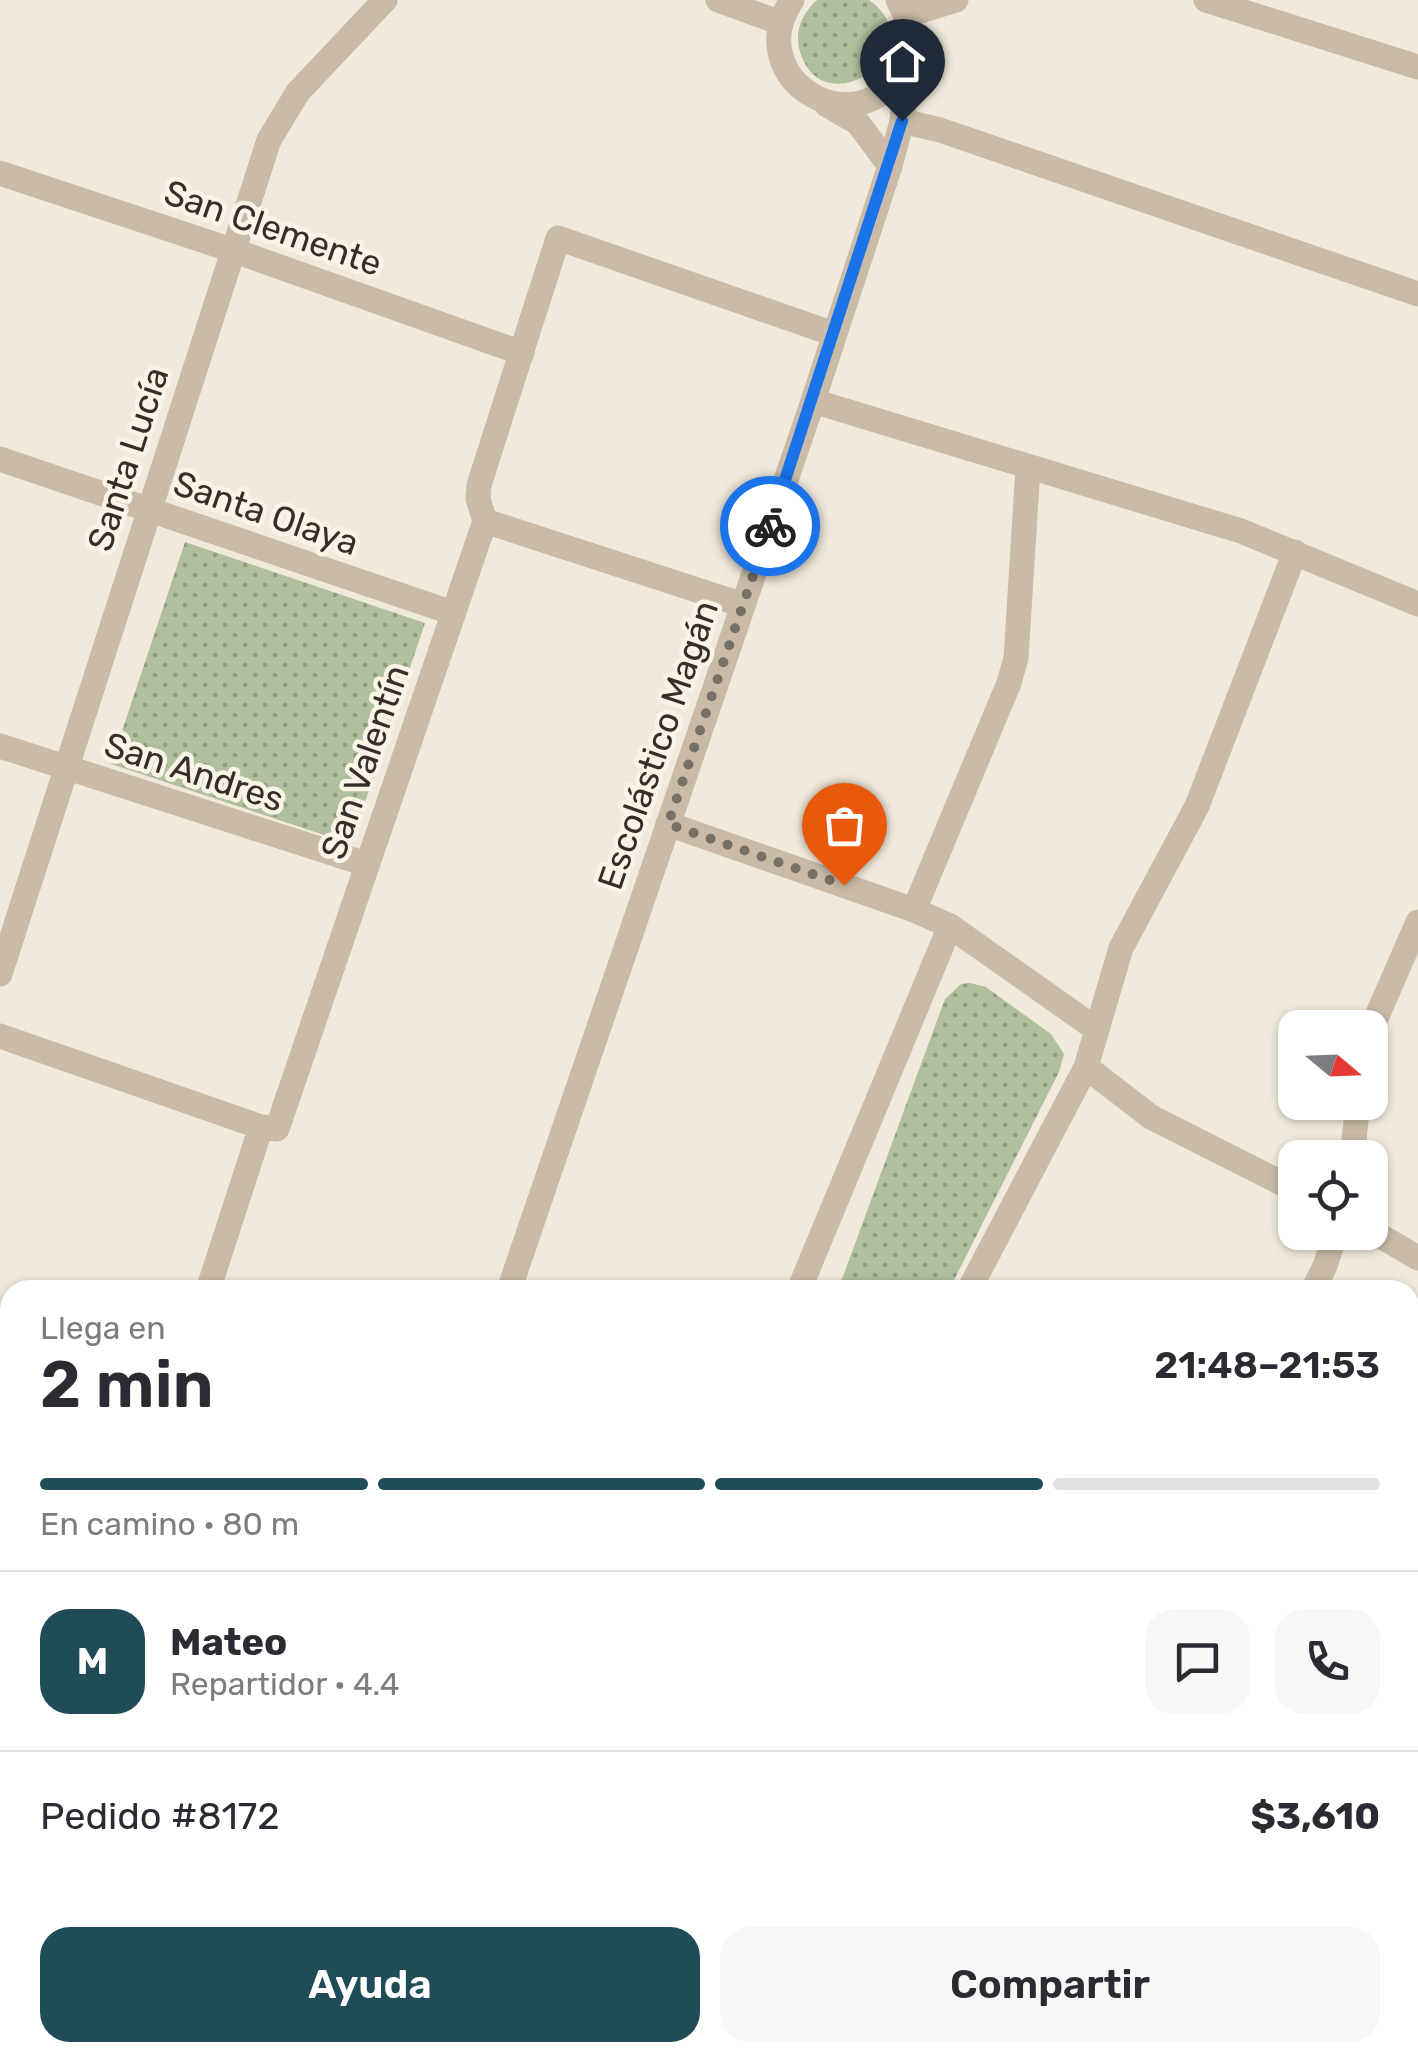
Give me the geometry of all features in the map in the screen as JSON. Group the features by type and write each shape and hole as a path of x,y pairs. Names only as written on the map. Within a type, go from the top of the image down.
{"street":[{"name":"Santa Lucía","path":"0,974 269,140 298,92 386,0"},
{"path":"718,0 787,12 780,55 788,74 802,90 858,123 890,166"},
{"path":"902,8 956,0"},
{"path":"1206,0 1418,67"},
{"name":"Escolástico Magán","path":"512,1280 814,401 890,166 904,100 897,78 907,60 910,37 902,8"},
{"path":"821,101 842,105 863,102 882,93 897,78"},
{"path":"902,121 940,130 1418,294"},
{"name":"San Clemente","path":"0,172 522,353"},
{"name":"San Valentín","path":"211,1280 261,1127 277,1130 485,521 478,499 479,485 558,238 834,334"},
{"path":"814,401 1241,532 1418,604"},
{"name":"Santa Olaya","path":"0,459 453,614"},
{"path":"914,910 1016,658 1028,468"},
{"path":"485,521 742,604"},
{"path":"974,1280 1086,1067 1122,948 1197,806 1295,552"},
{"name":"San Andres","path":"0,746 366,864"},
{"path":"668,824 950,926 1096,1029"},
{"path":"1380,1010 1418,922"},
{"path":"803,1280 950,926"},
{"path":"0,1036 261,1127"},
{"path":"1086,1067 1151,1118 1278,1182"},
{"path":"1388,1240 1418,1258"},
{"path":"1318,1280 1331,1250"}],"green space":[{"path":"817,0 869,0 887,20 890,40 883,59 868,74 848,82 828,83 811,72 799,48 798,34 804,16"},
{"path":"185,542 425,623 351,844 111,764"},
{"path":"961,984 986,987 1051,1034 1064,1054 1059,1072 954,1280 842,1280 945,999"}],"way so far":[{"path":"770,526 668,824 844,885"}],"route":[{"path":"770,526 814,401 902,121"}]}
